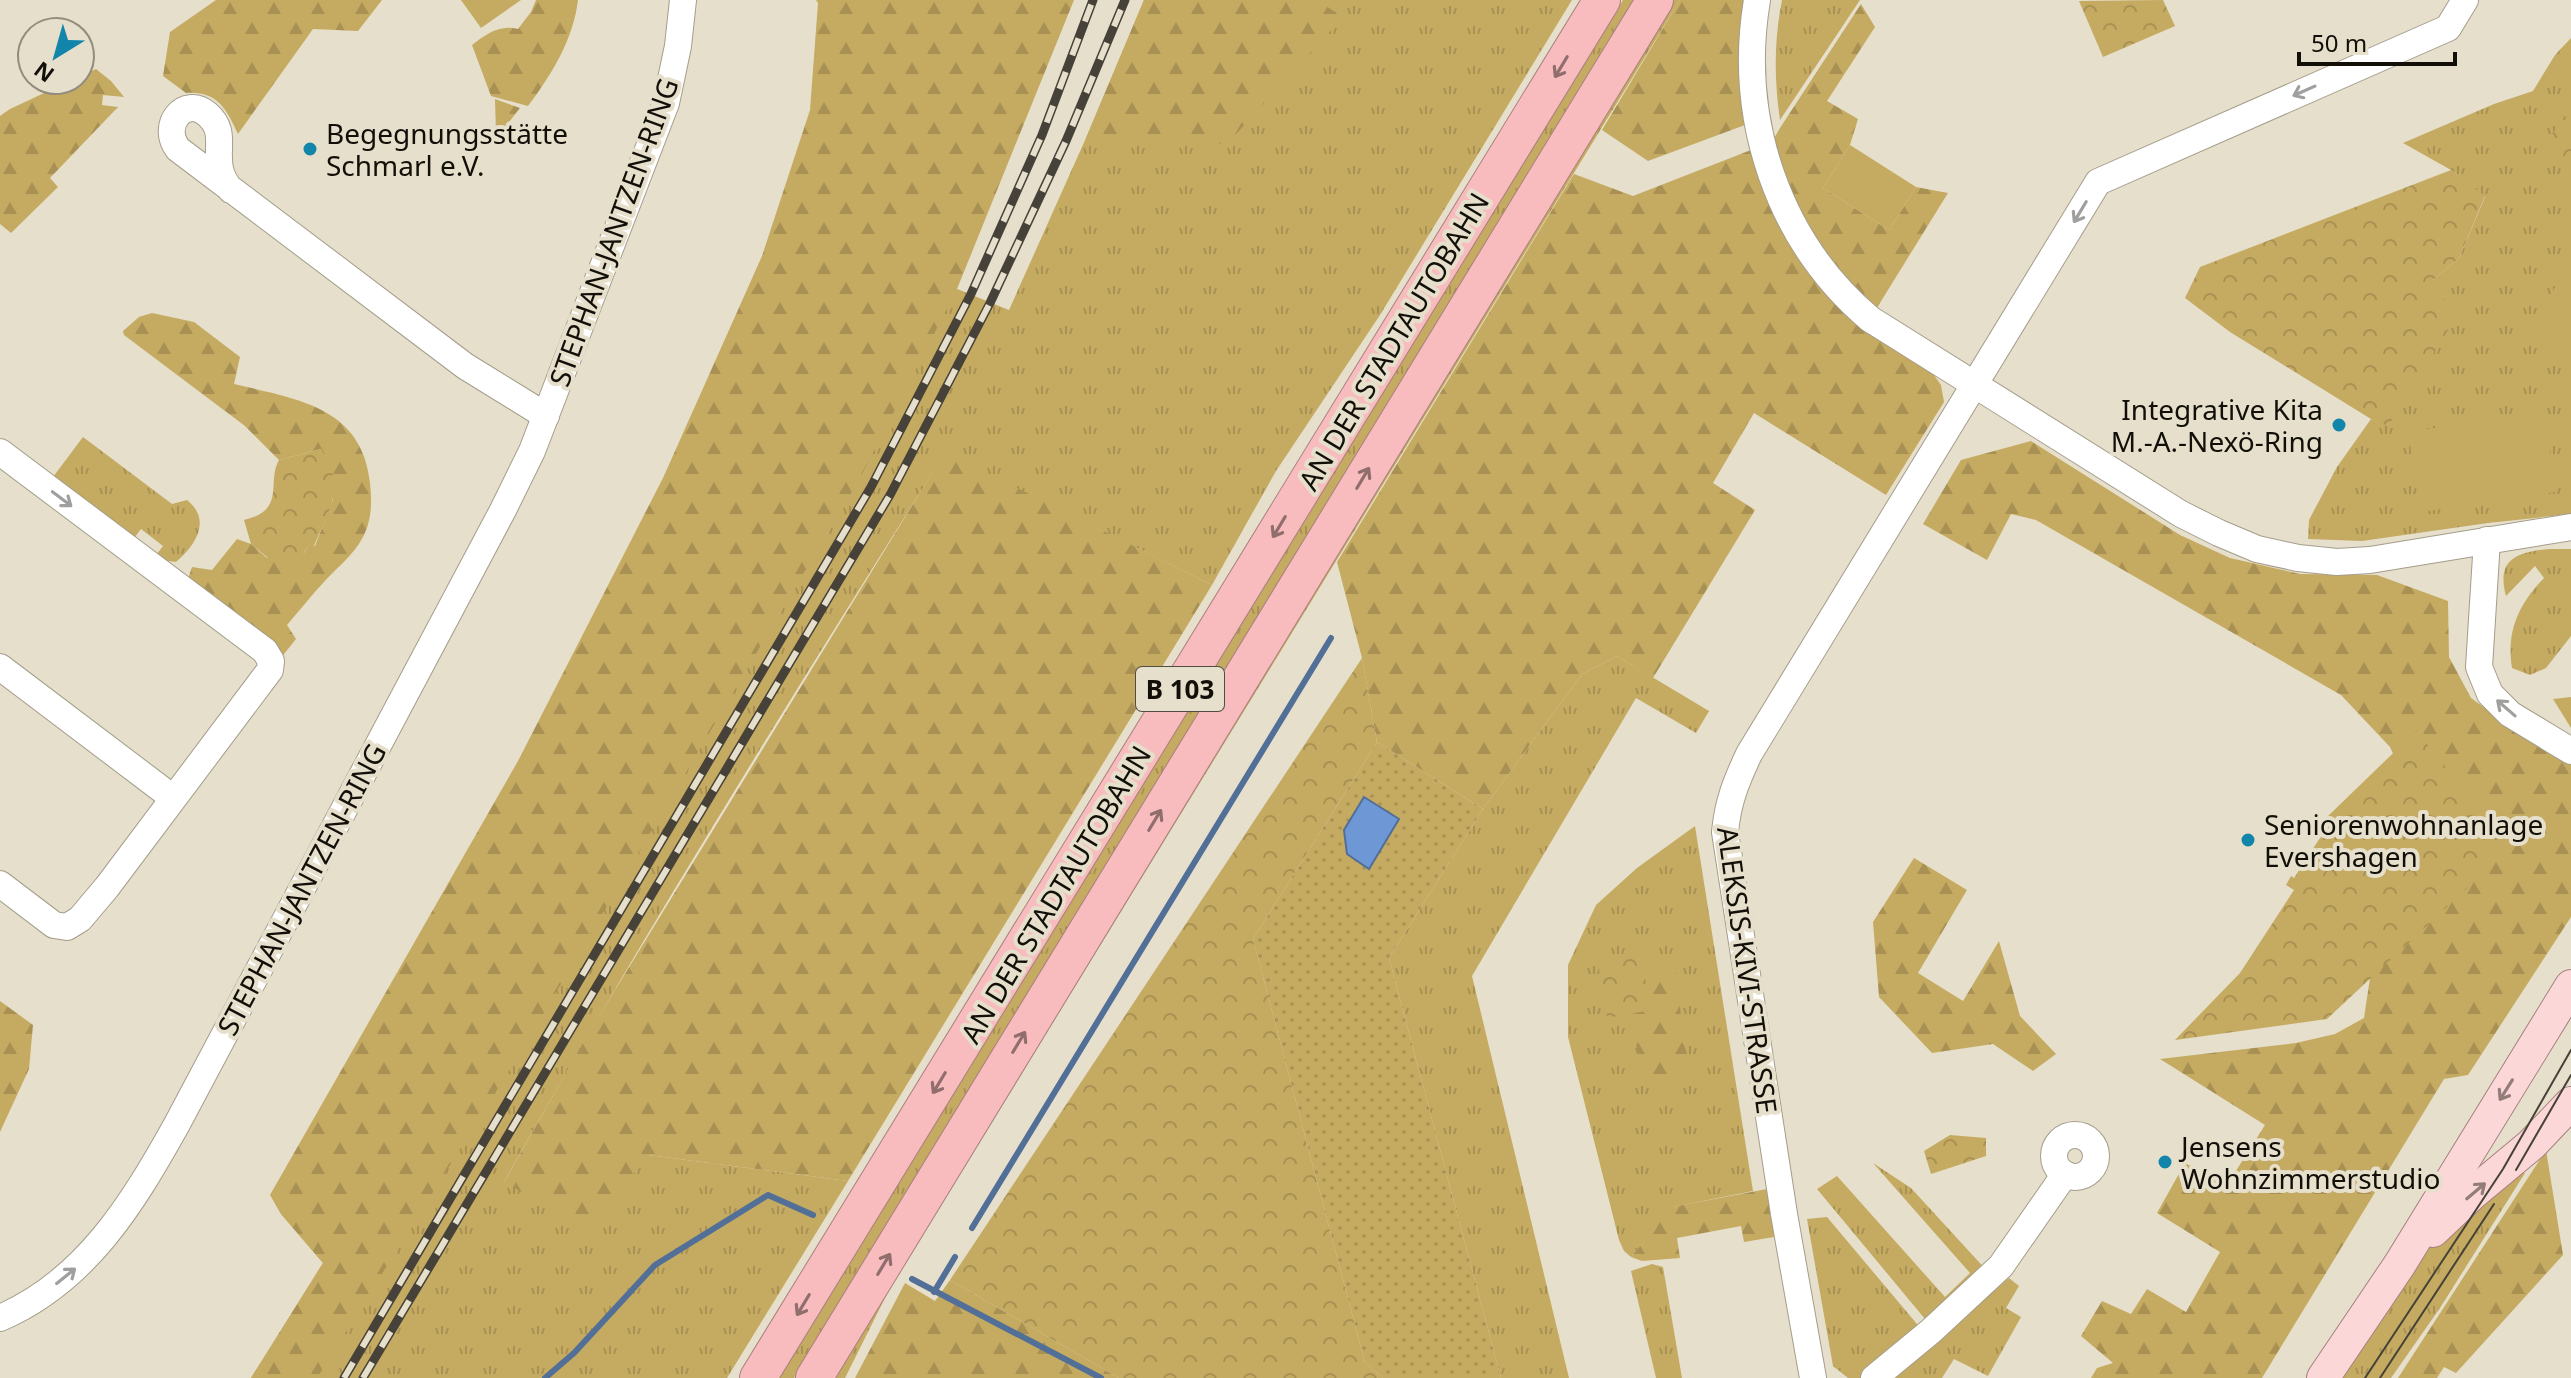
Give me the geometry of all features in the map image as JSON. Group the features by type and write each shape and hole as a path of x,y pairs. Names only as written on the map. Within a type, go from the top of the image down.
{"highway":[{"name":"AN DER STADTAUTOBAHN","path":"758,1378 1602,0"},
{"name":"AN DER STADTAUTOBAHN","path":"814,1378 1655,0"}],"main road":[{"path":"2323,1378 2400,1264 2571,986"},
{"path":"2400,1264 2461,1203 2532,1144 2571,1103"}],"street":[{"name":"STEPHAN-JANTZEN-RING","path":"0,1318 34,1300 90,1256 134,1198 167,1142 503,510 546,416 666,103 678,46 683,0"},
{"path":"1757,0 1752,75 1759,133 1775,189 1793,226 1829,280 1870,319 2181,514 2257,549 2337,562 2370,560 2571,527"},
{"name":"ALEKSIS-KIVI-STRASSE","path":"1813,1378 1781,1201 1725,832 1727,804 1749,754 2098,182 2448,28 2465,0"},
{"name":"STEPHAN-JANTZEN-RING","path":"231,190 465,366 546,416"},
{"path":"0,452 265,651 271,661 270,670 80,919 67,927 54,925 0,884"},
{"path":"2487,540 2479,667 2484,680 2490,694 2510,714 2571,751"},
{"path":"0,667 173,798"},
{"path":"1874,1378 1995,1273 2065,1174"}],"green space":[{"path":"216,0 382,0 358,31 313,29 238,134 229,116 213,98 186,93 163,76 170,32"},
{"path":"461,0 521,0 481,28"},
{"path":"536,0 578,0 560,56 528,106 491,96 472,45 499,29 518,29"},
{"path":"816,0 1074,0 957,289 860,478 523,1048 317,1378 251,1378 323,1263 281,1214 270,1195 518,761 663,478 762,256 810,110"},
{"path":"1144,0 1572,0 1380,315 1276,471 1212,585 945,453 720,814 504,1182 648,1155 848,1181 727,1378 251,1378 323,1263 281,1214 893,263 1009,310"},
{"path":"1144,0 1317,0 1343,17 1227,144 1086,138"},
{"path":"1623,0 1637,0 794,1378 779,1378"},
{"path":"1670,0 1680,0 889,1290 845,1378 836,1378 856,1341"},
{"path":"1680,0 1746,0 1740,46 1745,125 1648,161 1602,130"},
{"path":"1782,0 1860,0 1780,120 1776,60"},
{"path":"2163,0 2175,26 2103,57 2079,1"},
{"path":"1861,4 1875,27 1827,101 1858,119 1850,145 1823,188 1889,230 1916,187 1948,193 1870,319 1847,300 1764,156"},
{"path":"2571,38 2571,514 2362,541 2308,539 2309,520 2337,467 2371,419 2388,425 2433,280 2459,258 2485,197 2451,170 2403,143 2494,104 2533,91 2555,55"},
{"path":"96,69 124,97 103,95 102,105 118,107 50,178 58,187 11,233 0,224 0,116 38,96 96,96"},
{"path":"495,99 520,108 498,136 496,134"},
{"path":"2564,116 2571,119 2571,179 2554,162 2539,154"},
{"path":"1850,145 1916,187 1889,230 1823,188"},
{"path":"1751,150 1767,190 1931,371 1941,385 1944,402 1886,495 1754,413 1713,483 1755,510 1653,678 1617,656 1582,674 1483,809 1377,742 1362,658 1337,562 1574,174 1633,196"},
{"path":"2451,170 2485,196 2459,258 2433,280 2455,319 2388,426 2371,419 2230,332 2185,298 2200,267"},
{"path":"2571,258 2571,346 2549,338 2538,318"},
{"path":"152,313 194,322 240,357 234,384 280,395 322,410 340,422 354,437 364,457 371,497 366,531 354,550 287,625 296,639 280,659 190,592 189,576 192,567 212,570 237,539 251,544 267,558 304,553 308,546 315,546 333,499 321,449 279,460 245,426 124,335 123,331 139,317"},
{"path":"2544,412 2556,492 2420,512 2408,432"},
{"path":"83,437 172,504 187,500 195,508 200,524 198,532 190,548 176,562 153,559 163,546 141,529 131,542 50,481"},
{"path":"2031,441 2180,535 2230,558 2300,574 2377,575 2448,601 2449,657 2471,698 2571,765 2571,917 2468,1075 2444,1079 2262,1378 2091,1378 2097,1368 2113,1363 2081,1336 2102,1301 2131,1314 2147,1289 2186,1312 2220,1252 2157,1213 2185,1163 2227,1185 2265,1125 2160,1059 2296,1043 2335,1034 2364,1018 2401,771 2390,747 2341,695 2036,520 2011,514 1987,560 1923,524 1961,460"},
{"path":"321,449 333,475 330,509 314,546 308,546 294,561 273,562 251,544 244,520 266,510 271,503 279,460"},
{"path":"945,452 1212,585 848,1181 648,1155 589,1231 504,1182 588,1034"},
{"path":"2549,549 2571,549 2571,636 2546,668 2530,675 2512,668 2511,642 2521,608 2544,578 2535,566 2506,596 2504,573 2519,555"},
{"path":"1617,656 1709,711 1696,733 1636,698 1472,976 1569,1378 1501,1378 1389,958 1483,809 1582,674"},
{"path":"1362,658 1377,742 1253,939 1365,1363 1383,1378 1119,1378 950,1280"},
{"path":"2571,697 2571,728 2553,699"},
{"path":"2416,731 2512,846 2327,1019 2175,1040 2240,973 2294,890 2286,885 2291,876 2294,878 2331,821 2327,817"},
{"path":"1377,742 1483,809 1389,958 1501,1378 1383,1378 1365,1363 1253,939"},
{"path":"1695,826 1753,1191 1673,1207 1631,1257 1619,1240 1568,1037 1568,965 1596,905 1637,868"},
{"path":"1914,858 1967,890 1918,973 1963,1001 1999,941 2020,1016 2056,1054 2033,1071 1993,1044 1932,1053 1879,997 1873,922"},
{"path":"1641,955 1675,965 1688,1076 1674,1090 1652,1094 1626,1015 1651,1010"},
{"path":"1641,955 1651,1010 1607,1018 1598,962"},
{"path":"0,1001 33,1025 29,1069 0,1132"},
{"path":"1950,1135 1986,1138 1986,1156 1931,1174 1924,1151"},
{"path":"2546,1150 2563,1255 2456,1373 2444,1367 2437,1378 2398,1378"},
{"path":"1873,1163 1911,1188 1989,1273 1930,1325 1817,1189 1837,1176 1945,1297 1970,1273"},
{"path":"2520,1171 2525,1173 2440,1308 2391,1378 2342,1378 2422,1257 2445,1229"},
{"path":"1767,1189 1774,1237 1744,1242 1741,1226 1677,1238 1680,1258 1642,1261 1631,1257 1672,1207"},
{"path":"1827,1217 1922,1330 1862,1378 1848,1378 1833,1366 1807,1219"},
{"path":"1652,1264 1663,1267 1682,1378 1656,1378 1631,1271"},
{"path":"2009,1278 2019,1286 2006,1308 2021,1317 1988,1376 1954,1359 1942,1378 1890,1378"},
{"path":"950,1280 1119,1378 855,1378 905,1283 935,1301"}],"water":[{"path":"1364,797 1399,819 1369,869 1347,854 1344,830"}],"waterway":[{"path":"972,1228 1331,638"},
{"path":"545,1378 574,1353 655,1265 768,1195 813,1215"},
{"path":"934,1292 955,1257"},
{"path":"912,1279 1101,1378"}],"tram line":[{"path":"2365,1378 2503,1169 2571,1050"},
{"path":"2516,1170 2571,1075"},
{"path":"2380,1378 2494,1204"}],"railway":[{"path":"344,1378 871,487 971,294 1042,135 1093,0"},
{"path":"363,1378 890,495 990,303 1066,141 1125,0"}],"place":[{"name":"Begegnungsstätte Schmarl e.V.","path":"310,149"},
{"name":"Integrative Kita M.-A.-Nexö-Ring","path":"2339,425"},
{"name":"Seniorenwohnanlage Evershagen","path":"2248,840"},
{"name":"Jensens Wohnzimmerstudio","path":"2165,1162"}]}
